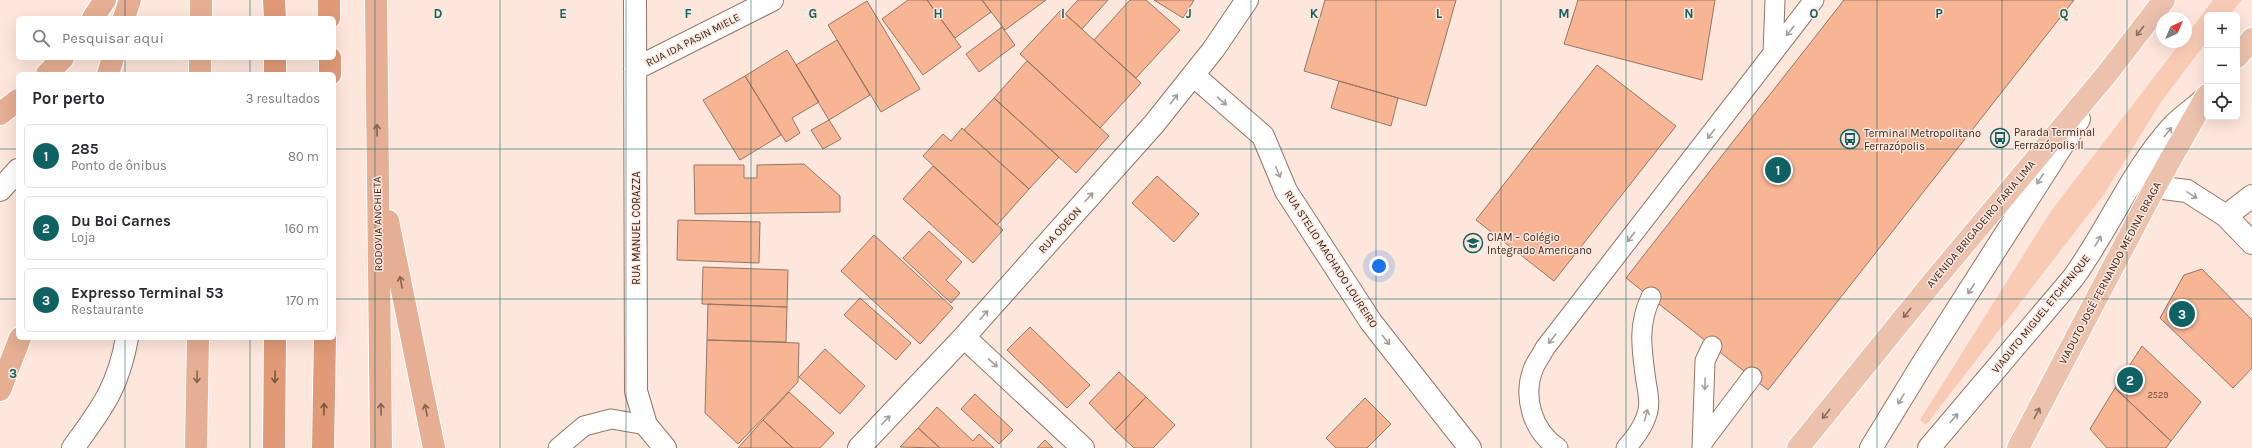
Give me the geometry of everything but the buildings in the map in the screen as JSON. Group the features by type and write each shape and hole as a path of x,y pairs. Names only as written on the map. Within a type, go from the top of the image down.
{"highway":[{"path":"94,16 105,0"},
{"path":"125,16 130,0"},
{"path":"201,0 201,16"},
{"path":"274,0 274,16"},
{"path":"329,0 329,16"},
{"name":"RODOVIA ANCHIETA","path":"376,0 381,448"},
{"path":"50,72 61,60"},
{"path":"200,60 200,72"},
{"path":"275,60 275,72"},
{"path":"330,60 330,72"},
{"path":"0,114 16,102"},
{"path":"378,169 434,448"},
{"path":"0,390 19,340"},
{"path":"196,448 198,340"},
{"path":"274,448 275,340"},
{"path":"323,448 325,340"}],"main road":[{"name":"AVENIDA BRIGADEIRO FARIA LIMA","path":"1798,448 1932,283 2106,75 2164,0"},
{"path":"2240,53 2252,39"},
{"name":"VIADUTO JOSÉ FERNANDO MEDINA BRAGA","path":"2018,448 2155,187 2204,101"}],"street":[{"name":"RUA MANUEL CORAZZA","path":"635,0 636,391 646,425 665,448"},
{"name":"RUA IDA PASIN MIELE","path":"635,69 772,0"},
{"name":"RUA ODEON","path":"859,448 964,337 1154,124 1213,50 1247,0"},
{"name":"RUA STELIO MACHADO LOUREIRO","path":"1193,75 1263,136 1286,191 1371,322 1470,448"},
{"path":"1871,448 1923,363 2106,75"},
{"name":"VIADUTO MIGUEL ETCHENIQUE","path":"1929,448 2073,278 2090,255 2150,155 2174,126 2204,100"},
{"path":"0,190 16,172"},
{"path":"2155,187 2187,191 2226,216 2252,243"},
{"path":"2226,216 2252,196"},
{"path":"964,337 1083,448"},
{"path":"73,448 106,403 117,381 127,340"}],"lane":[{"path":"1772,54 1775,0"},
{"path":"1558,448 1538,429 1530,412 1528,392 1534,368 1545,348 1814,0"},
{"path":"1626,448 1638,434 1647,416 1649,397 1641,344 1641,328 1644,312 1650,297"},
{"path":"1702,445 1706,361 1712,346"},
{"path":"1702,445 1752,377"},
{"path":"558,448 584,426 611,419 646,425"}],"shaded area":[{"path":"2213,0 2242,0 2232,12 2204,12"},
{"path":"2204,12 2204,45 2161,102 2105,193 1926,425 1920,420 2051,211 2176,48 2192,48 2192,28"}],"place":[{"name":"Parada Terminal Ferrazópolis II","path":"2000,138"},
{"name":"Terminal Metropolitano Ferrazópolis","path":"1850,139"},
{"name":"285","path":"1778,170"},
{"name":"CIAM – Colégio Integrado Americano","path":"1473,243"},
{"name":"Expresso Terminal 53","path":"2182,314"},
{"name":"Du Boi Carnes","path":"2130,380"}]}
